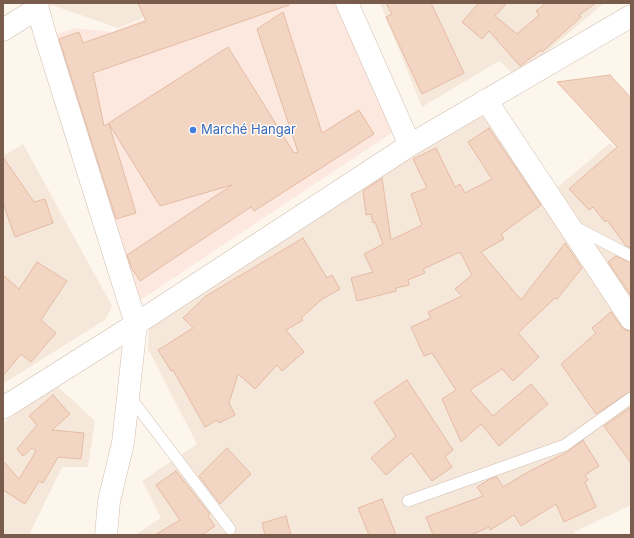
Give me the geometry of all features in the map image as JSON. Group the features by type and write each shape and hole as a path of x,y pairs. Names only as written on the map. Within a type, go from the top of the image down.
{"street":[{"path":"347,3 410,145"},
{"path":"3,30 37,6 136,324 130,397 123,443 109,501 106,535"},
{"path":"3,408 136,324 410,145 631,16"},
{"path":"486,100 631,319"}],"lane":[{"path":"570,225 631,256"},
{"path":"130,397 230,529"},
{"path":"408,501 565,445 631,398"}],"shaded area":[{"path":"46,3 179,3 118,28"},
{"path":"183,3 341,3 402,126 130,307 51,35 76,28 112,32"},
{"path":"380,3 604,3 517,77 499,61 422,107"},
{"path":"481,112 547,196 610,143 631,167 631,505 574,532 575,535 135,535 161,518 142,481 197,444 148,349 149,324"},
{"path":"23,144 112,306 106,319 3,384 3,156"},
{"path":"56,385 95,421 88,467 62,467 29,535 3,535 3,423"}],"building":[{"path":"138,3 289,3 289,5 93,73 104,126 228,47 294,153 298,152 257,29 283,12 322,133 359,110 374,134 254,211 251,207 140,281 132,269 127,255 232,185 160,206 109,124 136,213 116,219 59,39 79,32 83,43 146,21"},
{"path":"386,3 431,3 464,73 422,94 386,17 392,14"},
{"path":"479,3 507,3 495,16 517,34 539,15 536,11 546,3 596,3 579,15 581,17 542,52 541,50 520,66 489,31 482,39 462,22"},
{"path":"610,75 631,98 631,248 626,246 607,220 605,222 593,207 589,210 569,189 617,147 557,82"},
{"path":"489,128 541,205 501,234 504,239 481,252 521,300 565,243 582,268 557,299 555,298 518,333 539,357 513,381 502,369 470,390 493,416 531,384 548,404 499,446 481,424 461,442 442,399 456,390 432,353 424,356 411,327 431,318 428,312 462,296 455,289 472,275 460,252 423,269 425,273 408,280 409,285 396,288 396,291 357,301 351,278 373,272 364,254 383,244 375,222 373,223 371,214 366,215 363,191 382,178 391,240 422,225 411,194 427,188 413,159 436,148 455,187 460,184 465,193 492,179 468,142"},
{"path":"3,157 34,202 45,199 53,223 15,237 3,203"},
{"path":"303,238 327,278 332,275 340,289 321,300 301,318 303,320 286,330 304,352 282,371 277,365 255,389 238,374 229,403 235,415 219,423 217,420 205,427 173,370 171,371 158,350 193,328 183,318 206,296"},
{"path":"616,256 631,263 631,296 608,262"},
{"path":"37,262 67,281 41,320 56,333 31,362 21,354 3,376 3,275 19,289"},
{"path":"611,312 625,330 631,331 631,391 596,414 561,364 596,333 592,328"},
{"path":"407,380 453,450 445,457 452,467 432,481 411,453 386,475 371,458 396,436 374,402"},
{"path":"53,395 70,414 52,430 84,433 81,459 58,457 43,483 39,481 25,504 3,490 3,461 19,479 36,451 32,448 23,456 17,449 37,425 29,416"},
{"path":"631,407 631,463 604,426"},
{"path":"583,440 599,466 585,475 588,480 585,482 596,507 564,522 556,504 521,526 514,515 490,530 489,527 471,535 433,535 426,517 483,496 477,487 490,479 497,477 503,487 526,473 569,451"},
{"path":"227,448 251,474 220,504 199,476"},
{"path":"176,471 210,514 208,516 215,526 202,535 155,535 180,520 156,485"},
{"path":"382,499 396,535 369,535 358,508"},
{"path":"286,516 291,535 265,535 262,523"}],"place":[{"name":"Marché Hangar","path":"193,130"}]}
